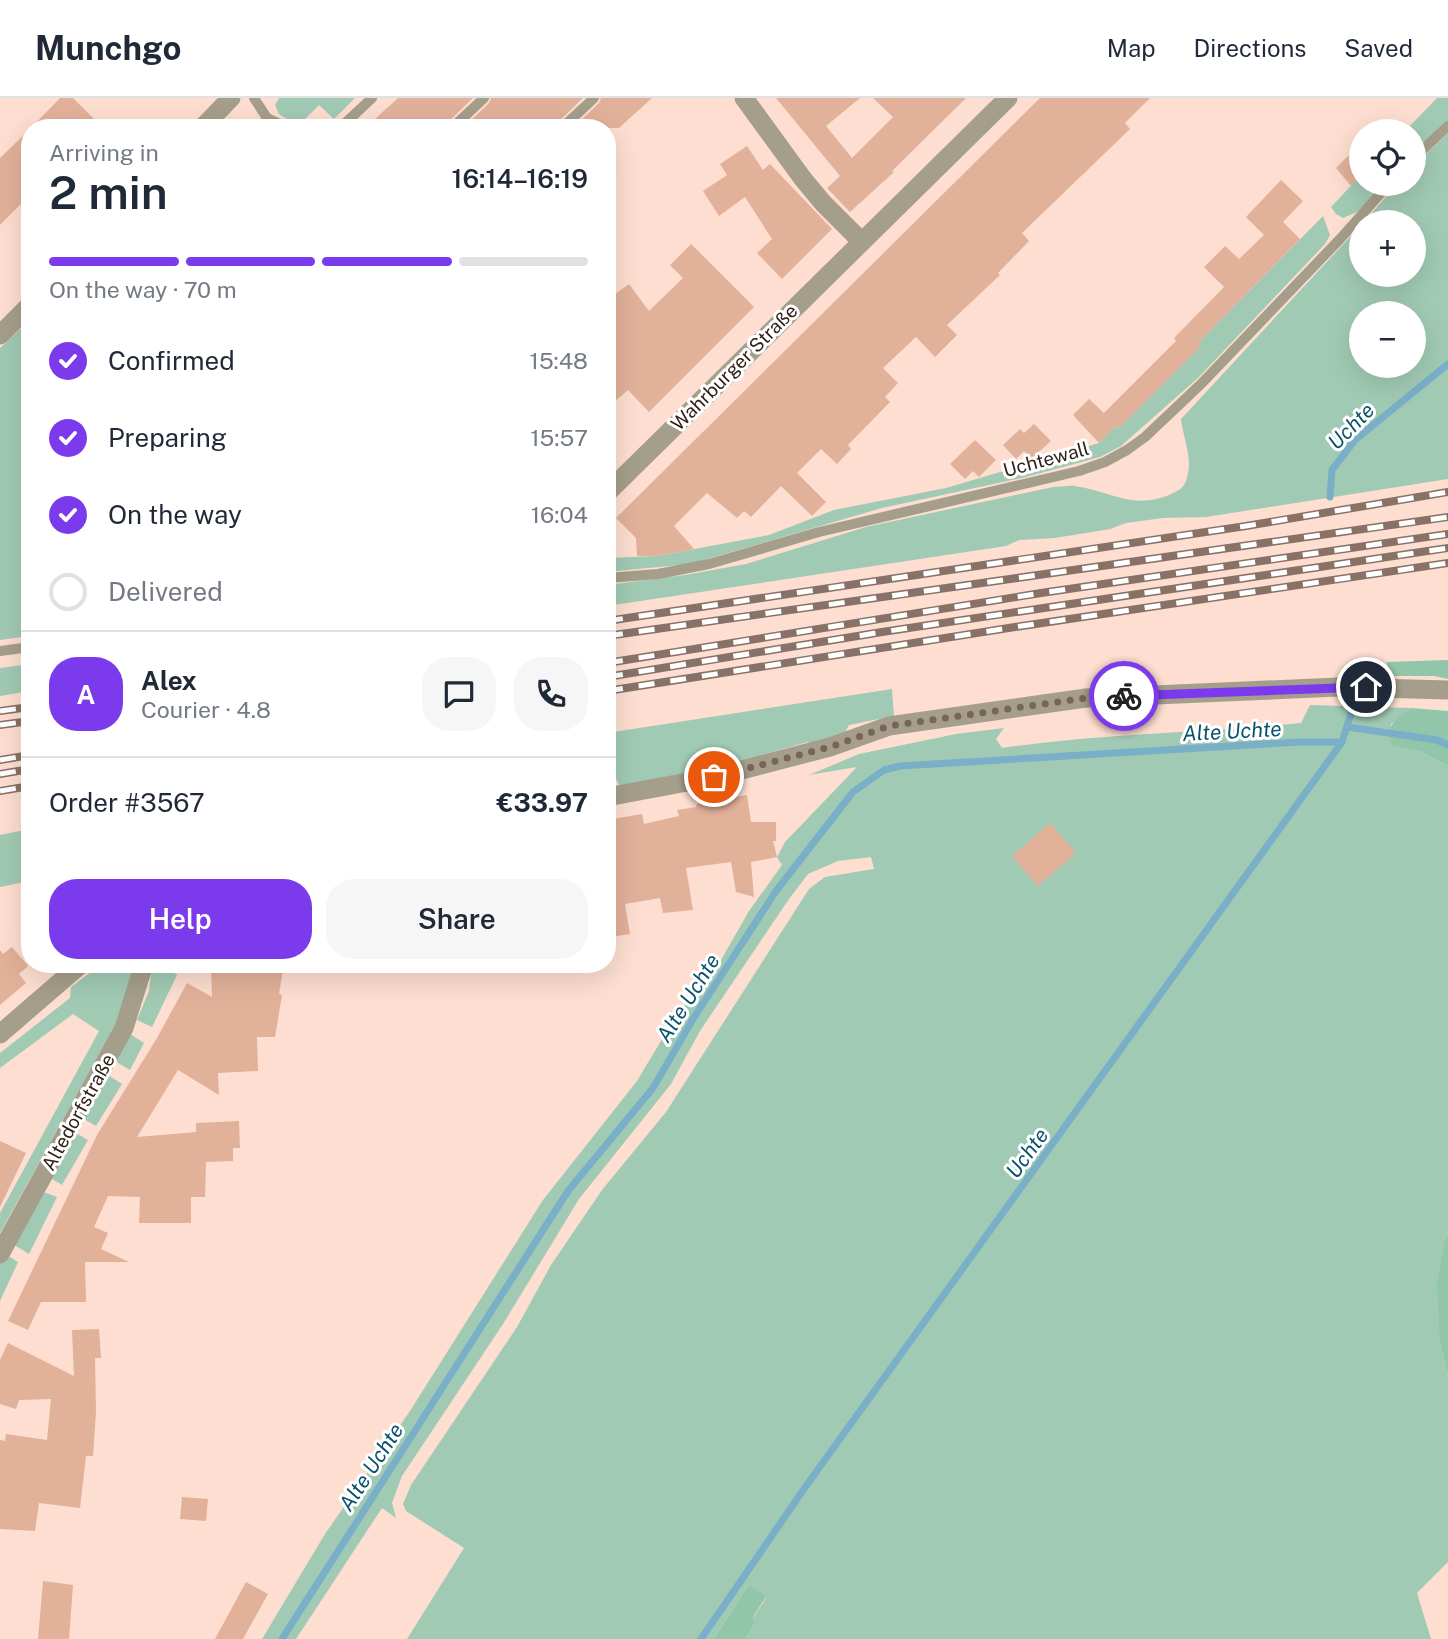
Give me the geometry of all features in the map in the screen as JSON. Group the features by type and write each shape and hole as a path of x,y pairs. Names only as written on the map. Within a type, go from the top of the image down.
{"street":[{"path":"211,119 231,98"},
{"path":"744,98 803,179 861,241"},
{"name":"Wahrburger Straße","path":"616,484 1008,98"},
{"path":"0,335 21,314"},
{"path":"616,795 714,777 830,747 889,726 1086,698 1338,687 1448,690"},
{"path":"0,1034 71,973"},
{"name":"Altedorfstraße","path":"0,1254 124,1028 141,973"}],"lane":[{"path":"254,98 264,119"},
{"path":"350,119 372,98"},
{"path":"462,119 484,98"},
{"path":"572,119 594,98"},
{"path":"1426,147 1448,126"},
{"name":"Uchtewall","path":"616,577 659,574 709,564 819,532 1080,471 1105,462 1146,436 1201,384 1378,196"},
{"path":"0,650 21,648"}],"green space":[{"path":"279,98 355,98 334,119 319,105 305,119 287,119 279,114 275,105"},
{"path":"1437,98 1448,98 1448,121 1426,142 1426,119 1417,119"},
{"path":"1448,133 1448,479 1206,517 1163,518 1126,523 1110,529 1055,538 1019,540 1006,546 616,605 616,584 746,564 866,527 1053,487 1088,488 1144,501 1181,489 1189,470 1181,419 1349,238 1349,287 1426,287 1426,210 1374,210 1387,196 1426,196 1426,154"},
{"path":"1349,188 1349,196 1373,196 1360,210 1349,210 1349,215 1343,218 1331,207"},
{"path":"1323,216 1330,235 1325,244 1199,377 1121,446 1100,457 1022,478 882,508 690,564 616,571 616,558 657,556 769,535 834,510 946,488 1099,443 1115,426 1118,429"},
{"path":"21,328 21,637 0,640 0,348"},
{"path":"1448,660 1448,679 1434,676 1385,676 1388,673 1387,662"},
{"path":"21,665 21,692 0,696 0,668"},
{"path":"892,689 894,716 849,725 841,740 816,746 808,742 707,770 620,786 616,779 616,732"},
{"path":"1310,705 1411,708 1391,724 1392,744 1421,752 1448,766 1448,1234 1445,1240 1440,1343 1448,1376 1448,1562 1417,1593 1431,1639 745,1639 755,1624 753,1618 766,1598 749,1584 714,1639 407,1639 464,1548 406,1511 403,1504 411,1485 517,1327 551,1265 602,1190 666,1112 809,889 825,877 874,869 871,857 838,861 808,874 700,1031 671,1084 579,1199 503,1324 402,1476 392,1503 396,1518 382,1508 296,1639 262,1639 325,1534 410,1411 543,1200 637,1081 677,1014 709,981 749,911 782,865 777,857 785,842 857,767 809,775 859,754 956,734 1004,728 996,739 1002,748 1077,739 1301,723"},
{"path":"1411,708 1448,711 1448,766 1421,752 1392,745 1390,731 1393,723"},
{"path":"21,831 21,883 0,887 0,835"},
{"path":"90,973 133,973 128,1002 0,1233 0,1213 99,1031 73,1014 0,1068 0,1053 70,998 71,987"},
{"path":"151,973 177,975 152,1027 137,1020 149,991"},
{"path":"130,1034 144,1043 130,1070 115,1061"},
{"path":"108,1075 122,1084 96,1126 82,1118"},
{"path":"74,1132 88,1140 62,1185 49,1177"},
{"path":"41,1191 57,1197 29,1254 11,1243"},
{"path":"1448,1234 1448,1376 1440,1343 1437,1284"},
{"path":"5,1254 18,1262 0,1301 0,1263"},
{"path":"749,1584 766,1597 753,1617 755,1624 745,1639 714,1639"}],"building":[{"path":"60,98 73,98 94,119 40,119"},
{"path":"398,98 473,98 451,119 375,119"},
{"path":"491,98 583,98 561,119 472,119"},
{"path":"601,98 652,98 619,128 616,128 616,119 582,119"},
{"path":"776,98 860,98 826,126 852,158 893,117 873,98 966,98 892,171 894,172 850,212 827,188 840,176"},
{"path":"1040,98 1150,98 1125,123 1130,129 1022,233 1029,241 998,273 1000,275 947,325 957,335 935,357 916,337 883,368 898,383 885,397 890,402 848,445 851,449 837,464 821,449 797,473 826,502 812,516 781,486 751,517 744,511 737,518 707,493 674,526 694,549 657,556 637,556 636,538 616,518"},
{"path":"21,138 21,204 0,225 0,158"},
{"path":"747,146 763,170 770,164 832,229 782,279 757,253 772,239 745,197 719,216 703,191 727,175 720,164"},
{"path":"1349,155 1349,184 1336,168"},
{"path":"1281,180 1303,201 1283,222 1300,239 1198,343 1201,346 1118,429 1115,426 1099,443 1073,415 1089,399 1104,413 1176,341 1174,338 1224,287 1204,267 1225,246 1239,259 1264,235 1246,217"},
{"path":"691,244 754,307 649,412 628,390 616,400 616,293 629,284 649,311 683,278 670,265"},
{"path":"1034,424 1051,441 1031,459 1024,451 1016,459 1003,445 1020,429 1024,433"},
{"path":"975,440 996,460 979,477 973,471 965,479 950,464"},
{"path":"747,795 751,822 776,822 776,841 773,841 777,857 751,862 754,897 736,892 731,862 686,868 693,910 663,913 660,898 625,904 630,934 616,936 616,818 642,814 644,824 679,816 677,810 696,807 697,804"},
{"path":"1050,823 1076,853 1038,886 1012,856"},
{"path":"12,947 21,958 19,974 26,983 0,1005 0,950 3,954"},
{"path":"211,973 282,973 275,1037 257,1037 258,1071 218,1073 219,1095 178,1070 137,1137 196,1132 196,1123 239,1121 240,1148 233,1148 233,1161 206,1162 205,1197 191,1197 191,1223 139,1223 140,1197 108,1196 94,1227 108,1233 101,1249 129,1262 85,1262 86,1302 41,1302 28,1330 8,1321 97,1135 157,1038 187,983 212,997"},
{"path":"0,1141 26,1153 0,1207"},
{"path":"99,1329 101,1358 95,1358 93,1456 86,1456 80,1508 39,1503 35,1531 0,1529 0,1440 5,1441 6,1434 47,1440 51,1399 19,1400 16,1409 0,1404 0,1360 8,1343 74,1376 72,1330"},
{"path":"182,1497 208,1499 206,1521 180,1519"},
{"path":"43,1581 73,1585 69,1639 38,1639"},
{"path":"246,1582 268,1594 243,1639 215,1639"}],"waterway":[{"name":"Uchte","path":"1330,497 1332,470 1355,440 1448,364"},
{"name":"Uchte","path":"701,1639 806,1486 1342,742 1353,707 1357,676"},
{"path":"1347,727 1437,740 1448,745"},
{"name":"Alte Uchte","path":"282,1639 568,1191 653,1088 693,1019 776,891 853,792 884,770 900,766 1299,742 1342,742"}],"railway":[{"path":"616,620 1246,526 1448,492"},
{"path":"616,635 1448,517"},
{"path":"616,662 1041,593 1448,534"},
{"path":"616,676 882,632 1448,548"},
{"path":"616,690 1448,563"},
{"path":"0,711 21,708"},
{"path":"0,725 21,722"},
{"path":"0,760 21,756"},
{"path":"0,774 21,770"},
{"path":"0,791 21,788"}],"way so far":[{"path":"714,777 830,747 889,726 1086,698 1124,696"}],"route":[{"path":"1124,696 1366,687"}]}
